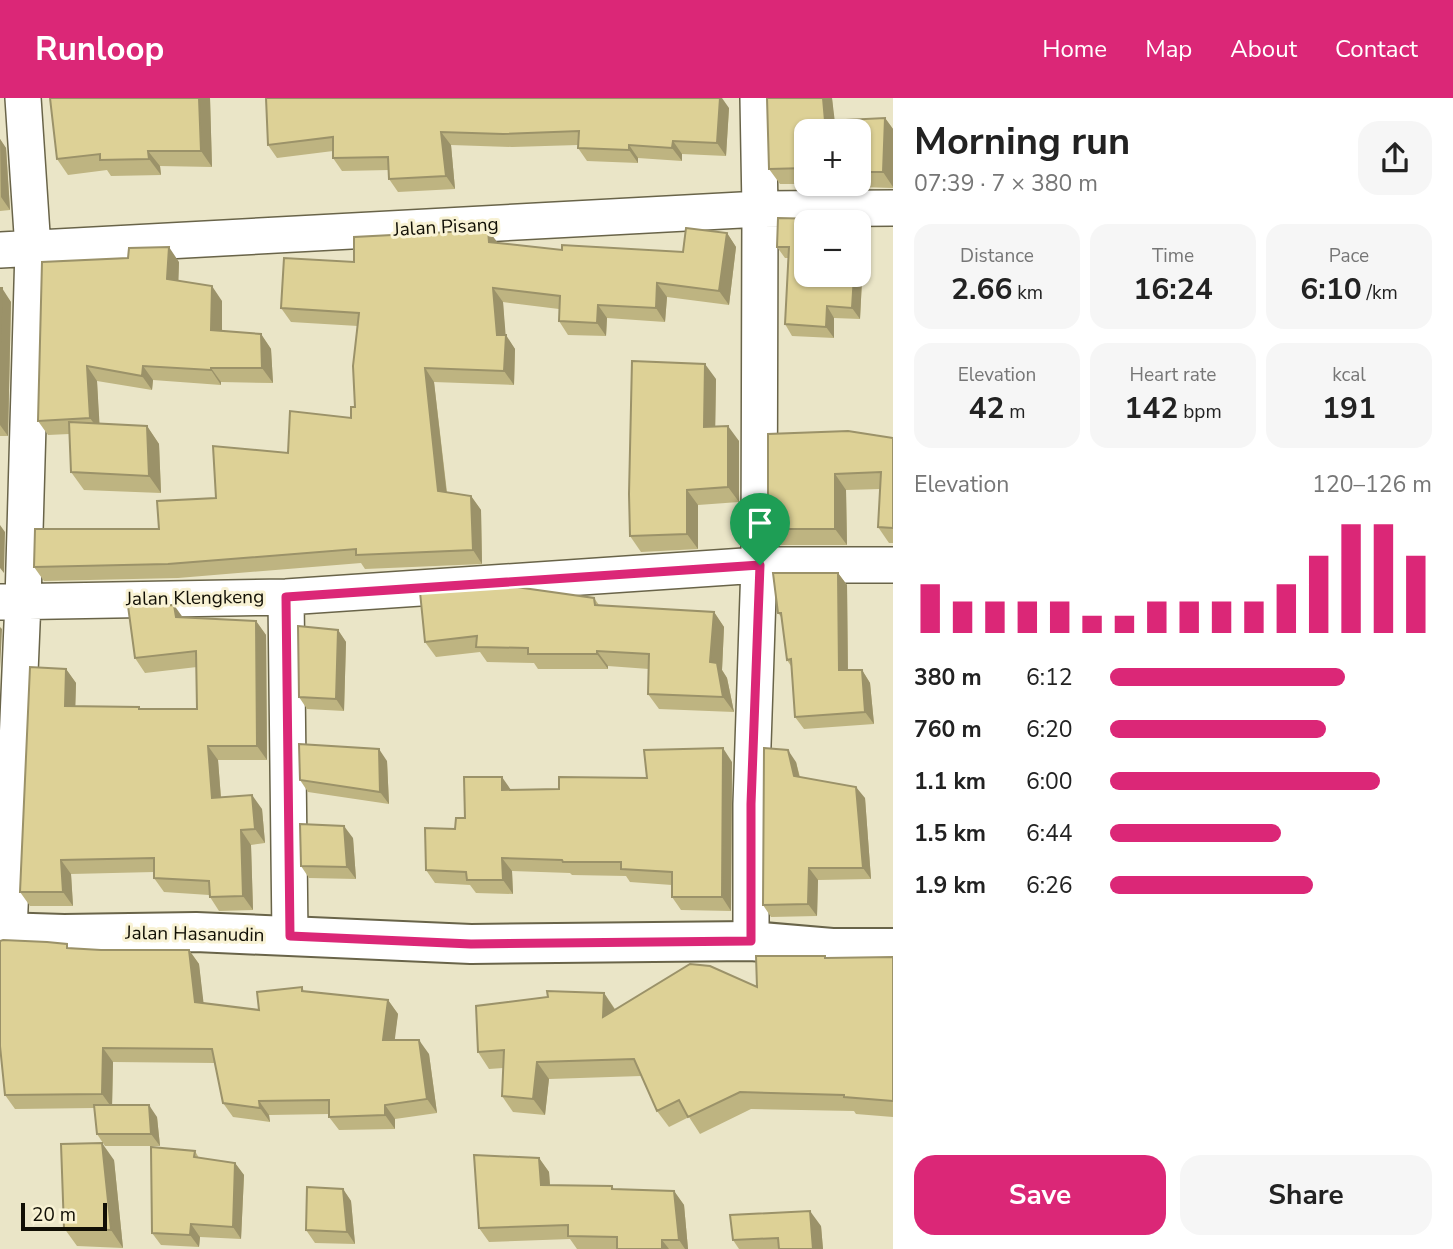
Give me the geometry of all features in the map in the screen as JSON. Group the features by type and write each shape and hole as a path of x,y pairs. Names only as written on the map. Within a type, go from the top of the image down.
{"main road":[{"name":"Jalan Hasanudin","path":"5,932 196,932 471,944 751,941 832,948 893,948"}],"street":[{"path":"5,932 16,249 23,98"},
{"path":"751,941 751,804 760,565 758,98"},
{"name":"Jalan Pisang","path":"16,249 760,209 893,208"},
{"name":"Jalan Klengkeng","path":"12,601 286,597 760,565 893,565"},
{"path":"286,597 290,936"}],"building":[{"path":"50,98 199,98 201,151 148,151 149,159 100,160 100,154 57,159"},
{"path":"266,98 720,98 717,143 673,141 672,148 629,145 629,150 578,148 579,131 503,134 441,132 446,176 389,179 388,157 333,158 333,137 268,145"},
{"path":"767,98 823,98 825,119 794,119 794,168 769,169"},
{"path":"885,118 883,172 871,172 871,119 865,119"},
{"path":"778,218 794,218 794,287 853,287 852,308 827,306 826,327 785,324 789,247 777,247"},
{"path":"686,228 727,233 719,291 657,283 656,308 598,305 597,323 559,321 560,296 493,288 497,335 506,335 504,371 425,368 438,491 471,496 473,550 356,555 356,549 168,564 34,567 35,529 159,529 157,501 216,498 213,446 288,453 290,411 351,418 351,407 355,407 353,366 359,313 281,308 284,258 354,262 354,237 488,230 489,242 562,250 562,245 683,252"},
{"path":"169,247 167,279 212,286 211,330 261,334 262,368 211,370 143,366 142,376 87,366 90,418 38,421 42,262 128,258 129,248"},
{"path":"0,288 2,288 0,344"},
{"path":"632,361 705,364 704,427 728,426 728,487 687,490 687,534 630,536"},
{"path":"69,422 147,426 149,476 71,472"},
{"path":"848,431 893,438 893,528 878,527 881,472 835,474 835,529 768,529 768,434"},
{"path":"773,573 838,573 839,670 862,670 865,712 795,717 791,659 787,660"},
{"path":"516,587 594,598 595,605 714,612 710,662 717,663 723,697 648,694 649,654 597,651 597,654 528,654 528,648 476,647 477,636 425,642 420,592"},
{"path":"174,605 176,617 256,621 257,746 208,746 212,798 252,795 255,829 241,830 243,896 210,897 209,881 154,878 154,858 61,860 63,892 20,892 30,667 66,669 65,706 197,709 196,651 135,658 128,606"},
{"path":"298,626 338,630 336,699 299,697"},
{"path":"299,744 379,749 380,792 300,780"},
{"path":"723,748 722,897 672,897 672,872 621,869 621,862 502,858 503,880 467,880 466,872 426,870 425,828 455,829 456,818 465,818 464,777 502,777 502,790 559,789 559,777 647,778 644,750"},
{"path":"764,748 788,750 794,776 856,787 863,868 809,868 808,904 763,905"},
{"path":"300,824 344,826 347,867 301,866"},
{"path":"0,941 67,944 67,948 101,950 189,950 195,1002 259,1010 257,992 302,987 302,991 388,1000 383,1040 419,1040 427,1099 385,1105 385,1115 329,1117 329,1100 259,1101 260,1108 223,1103 212,1049 103,1048 102,1094 5,1095 0,1046"},
{"path":"756,956 893,957 893,1101 844,1095 740,1092 688,1117 679,1100 657,1111 634,1059 537,1062 533,1099 502,1096 504,1050 478,1052 476,1006 548,997 547,991 604,993 603,1017 690,964 710,966 757,987"},
{"path":"94,1105 149,1105 151,1134 97,1134"},
{"path":"102,1143 111,1230 64,1228 61,1144"},
{"path":"151,1147 195,1151 194,1157 235,1163 233,1227 191,1224 190,1235 152,1233"},
{"path":"474,1155 539,1158 541,1185 612,1186 612,1189 674,1191 679,1240 662,1240 662,1249 617,1249 617,1237 568,1236 568,1225 479,1228"},
{"path":"307,1187 343,1189 347,1232 306,1230"},
{"path":"810,1211 813,1249 779,1249 778,1238 733,1240 730,1215"}],"route":[{"path":"760,565 751,804 751,941 471,944 290,936 286,597 760,565"}]}
